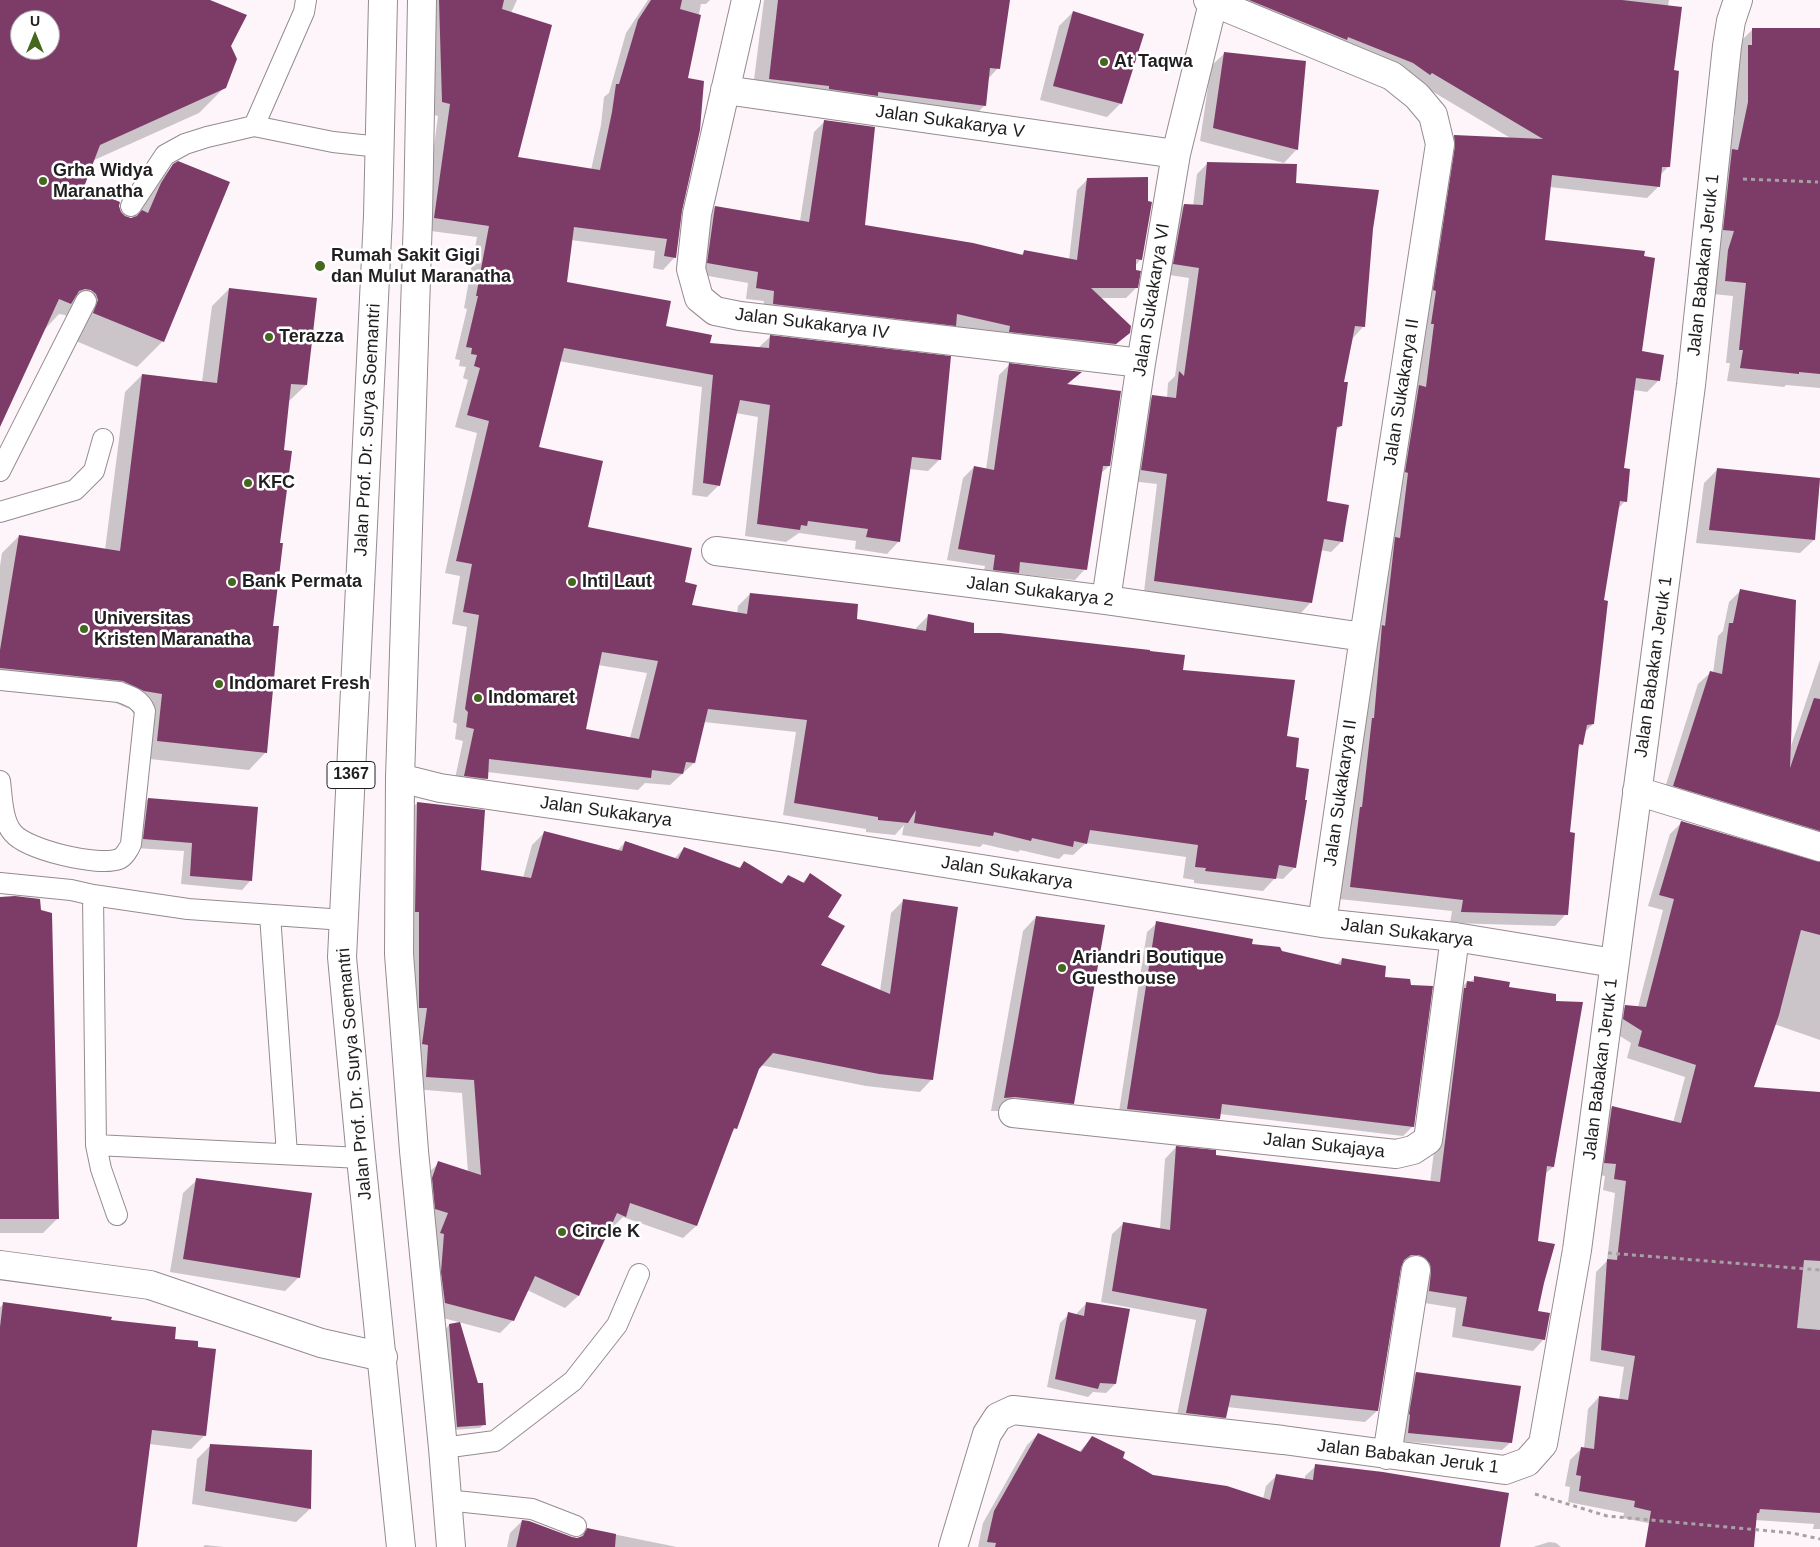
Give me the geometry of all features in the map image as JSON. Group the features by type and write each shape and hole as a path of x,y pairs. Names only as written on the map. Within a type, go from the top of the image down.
{"street":[{"name":"Jalan Prof. Dr. Surya Soemantri","path":"383,0 378,226 342,957 401,1547"},
{"name":"1367","path":"422,0 418,216 400,778 399,954 415,1161 451,1547"},
{"path":"725,90 746,0"},
{"name":"Jalan Babakan Jeruk 1","path":"953,1547 988,1434 998,1417 1013,1410 1283,1440 1505,1470 1527,1462 1543,1444 1577,1250 1692,385 1727,46 1731,21 1738,0"},
{"name":"Jalan Sukakarya VI","path":"1106,600 1141,363 1176,154 1211,1"},
{"name":"Jalan Sukakarya II","path":"1211,1 1392,76 1417,96 1433,115 1440,144 1322,922"},
{"name":"Jalan Sukakarya V","path":"725,90 1176,154"},
{"name":"Jalan Sukakarya IV","path":"725,90 697,214 691,269 699,298 715,311 740,316 1141,363"},
{"name":"Jalan Sukakarya 2","path":"716,551 1106,600 1364,637"},
{"name":"Jalan Sukakarya","path":"400,778 440,788 780,837 1322,922 1455,937 1614,963"},
{"path":"1637,790 1820,847"},
{"name":"Jalan Sukajaya","path":"1013,1113 1396,1154 1413,1150 1428,1140 1455,937"},
{"path":"0,1265 150,1285 322,1343 382,1357"},
{"path":"1387,1455 1416,1270"}],"lane":[{"path":"254,126 304,12 306,0"},
{"path":"131,206 165,155 192,142 254,126 333,142 380,147"},
{"path":"0,471 86,301"},
{"path":"0,512 76,490 94,471 103,439"},
{"path":"0,680 119,692 134,697 142,705 145,711 131,844 128,850 120,858 92,862 39,849 13,834 4,814 0,781"},
{"path":"0,883 71,890 188,909 344,920"},
{"path":"93,895 96,1145 101,1169 117,1215"},
{"path":"270,915 287,1154"},
{"path":"96,1145 361,1158"},
{"path":"443,1448 496,1441 573,1381 617,1325 639,1274"},
{"path":"446,1500 532,1509 576,1526"}],"path":[{"path":"1713,178 1818,182"},
{"path":"1577,1250 1820,1270"},
{"path":"1505,1470 1535,1494 1607,1516 1792,1533 1820,1539"}],"building":[{"name":"Grha Widya Maranatha","path":"0,0 210,0 247,15 231,46 237,59 226,88 100,145 84,187 120,202 121,212 131,218 137,216 142,210 148,213 161,183 173,164 178,161 230,182 164,342 93,313 98,300 96,294 91,290 79,291 71,304 59,299 0,427"},
{"path":"439,0 504,0 502,9 552,25 518,157 600,170 616,84 619,84 638,20 651,0 682,0 680,9 701,15 688,78 704,81 700,130 682,211 676,258 664,256 667,239 574,227 567,282 671,301 666,326 712,335 710,343 769,348 770,335 951,356 941,460 912,457 900,542 866,537 868,529 808,521 807,526 801,525 800,530 757,524 770,405 740,400 720,486 703,483 713,375 564,348 539,447 603,461 588,527 692,548 685,582 697,585 692,605 747,614 750,593 858,604 857,619 926,631 928,614 974,623 974,633 1000,633 1185,655 1183,670 1295,680 1287,736 1299,738 1296,767 1309,769 1305,800 1307,800 1296,868 1279,865 1276,879 1205,871 1206,868 1195,867 1198,845 1090,830 1087,844 1074,841 1073,847 1032,838 1031,841 994,832 993,836 914,823 916,810 908,823 878,820 878,817 794,803 807,720 708,709 695,763 686,762 683,774 652,770 651,778 489,759 488,779 464,776 474,729 466,727 468,712 465,709 479,615 463,612 472,564 456,561 489,421 467,415 480,368 474,366 477,355 471,354 472,348 466,347 478,296 476,296 489,226 434,218 450,104 442,102","holes":["602,652 658,661 639,739 586,729"]},
{"path":"778,0 1010,0 1000,69 990,68 986,106 878,92 878,96 829,89 829,86 769,79"},
{"path":"1249,0 1622,0 1682,7 1674,70 1679,71 1670,167 1662,167 1660,187 1552,175 1545,240 1645,251 1644,256 1655,258 1642,351 1664,355 1660,381 1636,378 1624,468 1630,469 1627,502 1620,501 1604,600 1608,601 1594,724 1587,725 1583,745 1579,744 1570,832 1575,833 1568,915 1461,912 1463,900 1350,887 1360,807 1362,807 1372,718 1374,718 1382,625 1385,626 1395,537 1400,538 1408,473 1405,472 1419,385 1426,387 1434,324 1431,324 1436,291 1433,290 1455,146 1454,135 1543,139 1432,73 1430,75 1413,63 1348,37 1347,40"},
{"path":"1073,11 1144,34 1122,104 1053,86"},
{"path":"1752,28 1820,28 1820,374 1799,372 1799,374 1740,368 1743,350 1739,350 1746,283 1725,281 1728,250 1734,231 1723,230 1732,149 1738,150 1748,102 1748,45 1752,45"},
{"path":"1224,52 1306,61 1298,150 1213,128"},
{"path":"824,120 875,127 865,225 973,243 1023,255 1024,250 1077,260 1087,178 1148,177 1148,201 1152,202 1142,260 1136,259 1136,270 1141,271 1138,288 1091,288 1131,326 1130,333 1116,344 1009,332 1010,326 957,314 956,326 773,304 774,291 756,288 758,272 707,263 715,206 809,222"},
{"path":"1207,162 1297,164 1296,183 1379,190 1373,229 1365,327 1355,326 1344,382 1348,382 1342,426 1337,427 1327,501 1349,505 1343,542 1324,539 1312,603 1154,581 1167,474 1141,470 1152,395 1176,398 1179,371 1184,376 1199,268 1173,264 1184,204 1203,205"},
{"path":"229,288 317,298 307,385 291,384 284,450 292,451 280,543 283,543 273,626 279,626 267,753 157,741 162,694 144,691 123,681 0,668 0,650 19,535 120,551 142,374 217,383"},
{"path":"1009,363 1082,372 1067,384 1121,391 1110,466 1103,466 1087,570 1020,562 1019,573 993,570 995,555 958,549 974,466 994,470"},
{"path":"1717,468 1820,478 1815,540 1709,530"},
{"path":"1740,589 1796,600 1790,768 1814,698 1820,699 1820,831 1673,786 1710,671 1722,674 1729,623 1733,623"},
{"path":"148,798 258,807 252,881 190,876 192,843 143,839"},
{"path":"417,802 485,810 481,870 531,878 544,831 622,851 625,841 678,859 684,847 740,868 744,861 782,884 788,875 804,883 810,873 842,895 828,917 845,926 821,965 890,994 903,899 958,907 933,1080 879,1074 773,1053 759,1069 737,1129 734,1128 697,1226 630,1203 626,1217 617,1213 579,1296 535,1276 514,1321 445,1303 441,1272 444,1234 440,1233 448,1213 435,1209 432,1178 438,1161 481,1175 474,1080 426,1077 428,1045 422,1044 427,1008 419,1008 419,912 415,912"},
{"path":"1681,821 1820,862 1820,935 1801,930 1779,1015 1754,1087 1820,1092 1820,1261 1804,1260 1797,1328 1820,1330 1820,1513 1760,1509 1759,1513 1757,1513 1754,1547 1645,1547 1651,1511 1634,1507 1635,1501 1579,1491 1581,1476 1576,1475 1581,1447 1594,1449 1599,1396 1628,1400 1635,1356 1601,1350 1607,1259 1617,1260 1626,1181 1614,1179 1616,1164 1604,1163 1612,1106 1681,1123 1696,1065 1638,1046 1642,1031 1623,1019 1625,1005 1646,1007 1674,899 1659,895"},
{"path":"15,896 40,899 41,910 52,913 59,1219 0,1219 0,897"},
{"name":"Ariandri Boutique Guesthouse","path":"1036,916 1105,925 1074,1104 1015,1097 1004,1098"},
{"path":"1156,921 1253,939 1252,944 1280,947 1282,951 1341,965 1342,958 1386,966 1385,977 1410,979 1411,985 1433,986 1414,1127 1222,1104 1220,1119 1127,1109"},
{"path":"1474,976 1510,982 1509,987 1556,994 1556,1001 1583,1002 1554,1167 1547,1166 1538,1241 1555,1244 1538,1311 1550,1313 1545,1340 1462,1326 1467,1297 1429,1291 1430,1264 1419,1255 1411,1255 1404,1260 1401,1268 1378,1411 1231,1395 1226,1418 1186,1413 1207,1309 1112,1291 1123,1222 1170,1230 1176,1146 1216,1150 1216,1155 1440,1182 1464,988 1466,988 1467,981 1474,982"},
{"path":"196,1178 312,1193 300,1278 183,1259"},
{"path":"3,1302 112,1317 111,1320 176,1327 175,1339 198,1341 198,1347 216,1349 206,1436 152,1430 137,1547 0,1547 0,1327"},
{"path":"1086,1302 1130,1309 1116,1384 1100,1383 1098,1389 1055,1379 1068,1312 1084,1316"},
{"path":"460,1322 478,1383 483,1383 486,1425 457,1427 449,1324"},
{"path":"1416,1372 1521,1386 1512,1443 1408,1433"},
{"path":"1038,1433 1081,1452 1092,1436 1125,1452 1123,1458 1153,1475 1227,1486 1270,1500 1276,1474 1313,1480 1315,1464 1383,1472 1509,1493 1500,1547 995,1547 996,1543 987,1542 994,1511"},
{"path":"210,1444 312,1450 311,1509 205,1491"},
{"path":"522,1520 577,1538 583,1536 587,1528 616,1534 615,1547 516,1547"}],"place":[{"name":"At Taqwa","path":"1104,62"},
{"name":"Grha Widya Maranatha","path":"43,181"},
{"name":"Rumah Sakit Gigi dan Mulut Maranatha","path":"320,266"},
{"name":"Terazza","path":"269,337"},
{"name":"KFC","path":"248,483"},
{"name":"Bank Permata","path":"232,582"},
{"name":"Inti Laut","path":"572,582"},
{"name":"Universitas Kristen Maranatha","path":"84,629"},
{"name":"Indomaret Fresh","path":"219,684"},
{"name":"Indomaret","path":"478,698"},
{"name":"Ariandri Boutique Guesthouse","path":"1062,968"},
{"name":"Circle K","path":"562,1232"}]}
